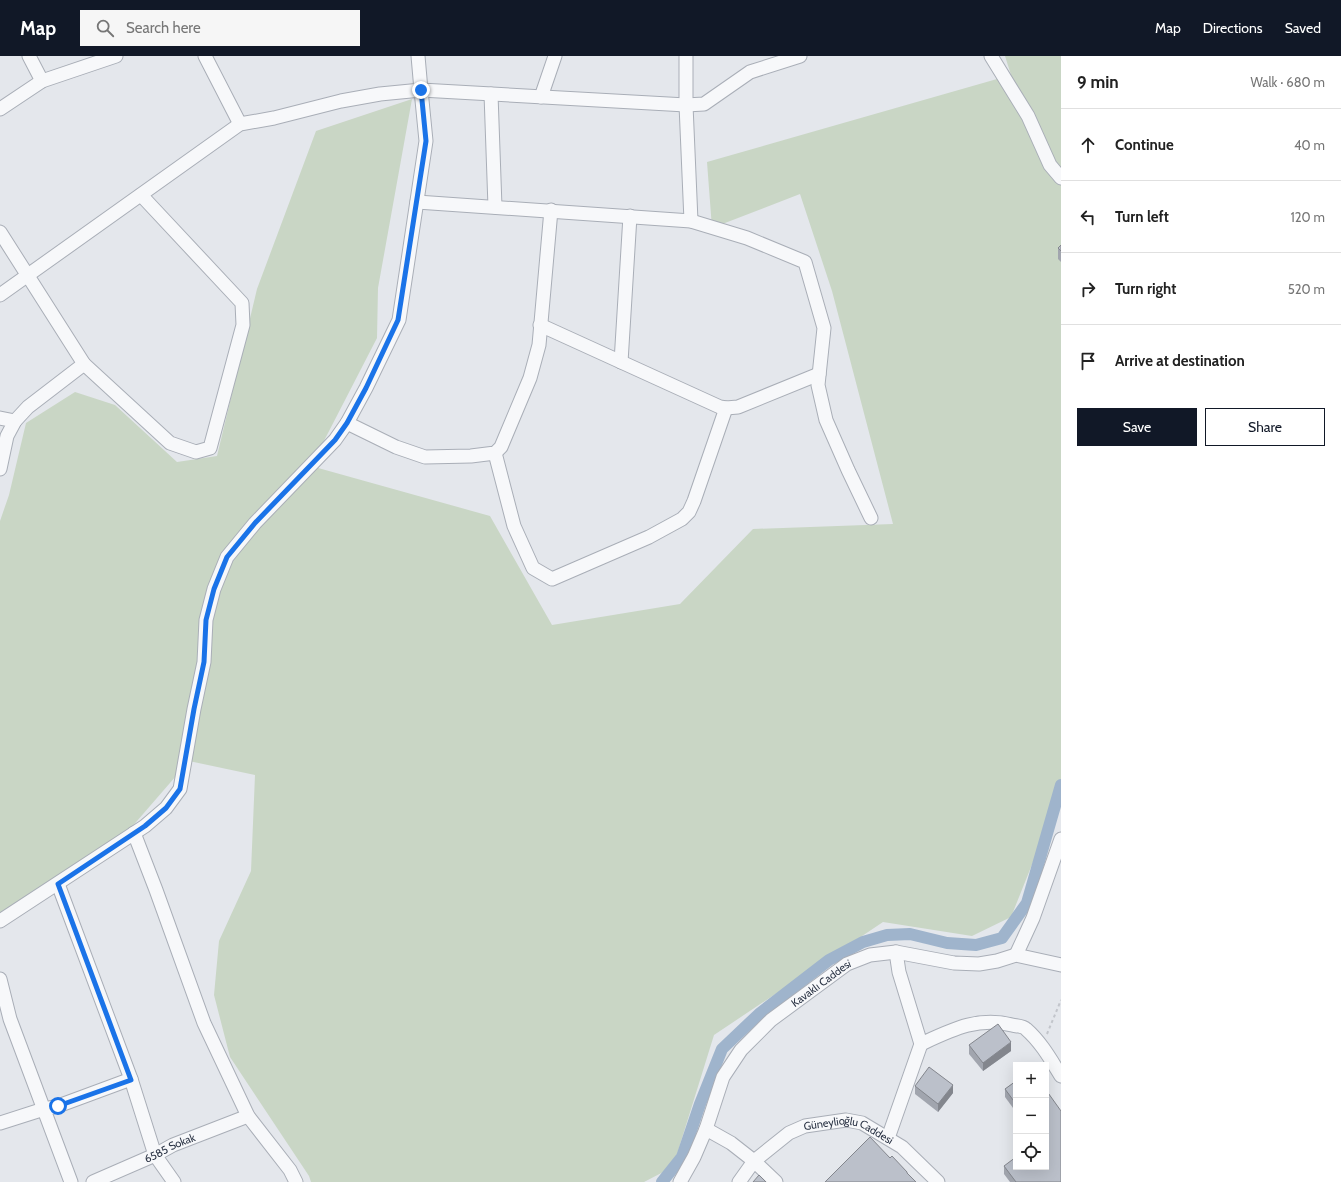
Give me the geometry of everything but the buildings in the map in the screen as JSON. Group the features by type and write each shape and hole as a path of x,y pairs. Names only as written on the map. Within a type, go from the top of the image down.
{"street":[{"path":"29,56 42,81"},
{"path":"0,109 42,81 116,56"},
{"path":"205,56 240,124"},
{"path":"0,921 145,826 166,808 180,789 204,662 206,620 214,589 227,557 255,523 335,440 347,423 366,388 398,320 426,141 418,56"},
{"path":"541,97 555,56"},
{"path":"686,56 686,105 691,221"},
{"path":"0,295 240,124 274,118 341,101 380,94 421,90 686,105 704,104 750,72 800,56"},
{"path":"991,56 1028,116 1050,165 1061,178"},
{"path":"491,94 495,207"},
{"path":"0,232 84,364 170,444 196,452 210,448 243,325 242,303 141,195"},
{"path":"417,202 551,210 691,221 747,238 805,262 824,328 818,385 826,420 871,518"},
{"path":"347,423 396,447 425,457 471,456 495,453 501,447 530,378 539,345 551,210"},
{"path":"621,362 630,216"},
{"path":"540,325 713,405 726,408 738,407 819,374"},
{"path":"0,469 8,436 15,421 28,407 84,364"},
{"path":"495,453 514,526 533,568 552,579 649,537 682,519 689,512 694,501 726,408"},
{"path":"0,418 15,421"},
{"path":"134,834 204,1023 248,1116 290,1170 296,1182"},
{"path":"1016,955 1033,918 1061,839"},
{"path":"58,884 131,1080 155,1155 174,1182"},
{"path":"888,1138 921,1044 899,972 896,952"},
{"name":"Kavaklı Caddesi","path":"680,1182 694,1157 706,1129 724,1078 741,1050 771,1020 847,964 870,956 896,952 954,963 979,964 997,961 1016,955 1050,961 1061,965"},
{"path":"0,979 5,1021 44,1109 71,1182"},
{"path":"921,1044 956,1028 976,1023 1002,1022 1025,1028 1045,1050 1061,1076"},
{"path":"0,1124 44,1109 58,1106 131,1080"},
{"name":"6585 Sokak","path":"93,1182 155,1155 173,1145 248,1116"},
{"name":"Güneylioğlu Caddesi","path":"739,1182 754,1161 789,1133 805,1126 846,1120 862,1123 902,1147 938,1182"},
{"path":"706,1129 730,1143 754,1161 776,1182"}],"path":[{"path":"1045,1050 1047,1033 1061,1000"}],"green space":[{"path":"1005,56 1061,56 1061,792 1011,917 972,936 883,922 714,1035 673,1167 644,1182 311,1182 309,1176 230,1057 214,995 219,941 251,871 255,775 189,761 124,836 0,913 0,521 9,495 26,423 75,392 115,405 177,462 217,456 257,289 316,131 412,99 378,288 377,338 311,466 490,516 552,625 680,604 753,529 893,524 832,291 800,194 712,228 707,162 1011,75"}],"waterway":[{"path":"662,1182 682,1157 700,1104 722,1049 759,1014 829,960 863,942 887,935 910,934 947,943 976,945 1002,938 1027,903 1061,785"}],"route":[{"path":"58,1106 131,1080 58,884 145,826 166,808 180,789 204,662 206,620 214,589 227,557 255,523 335,440 347,423 366,388 398,320 426,141 421,90"}]}
